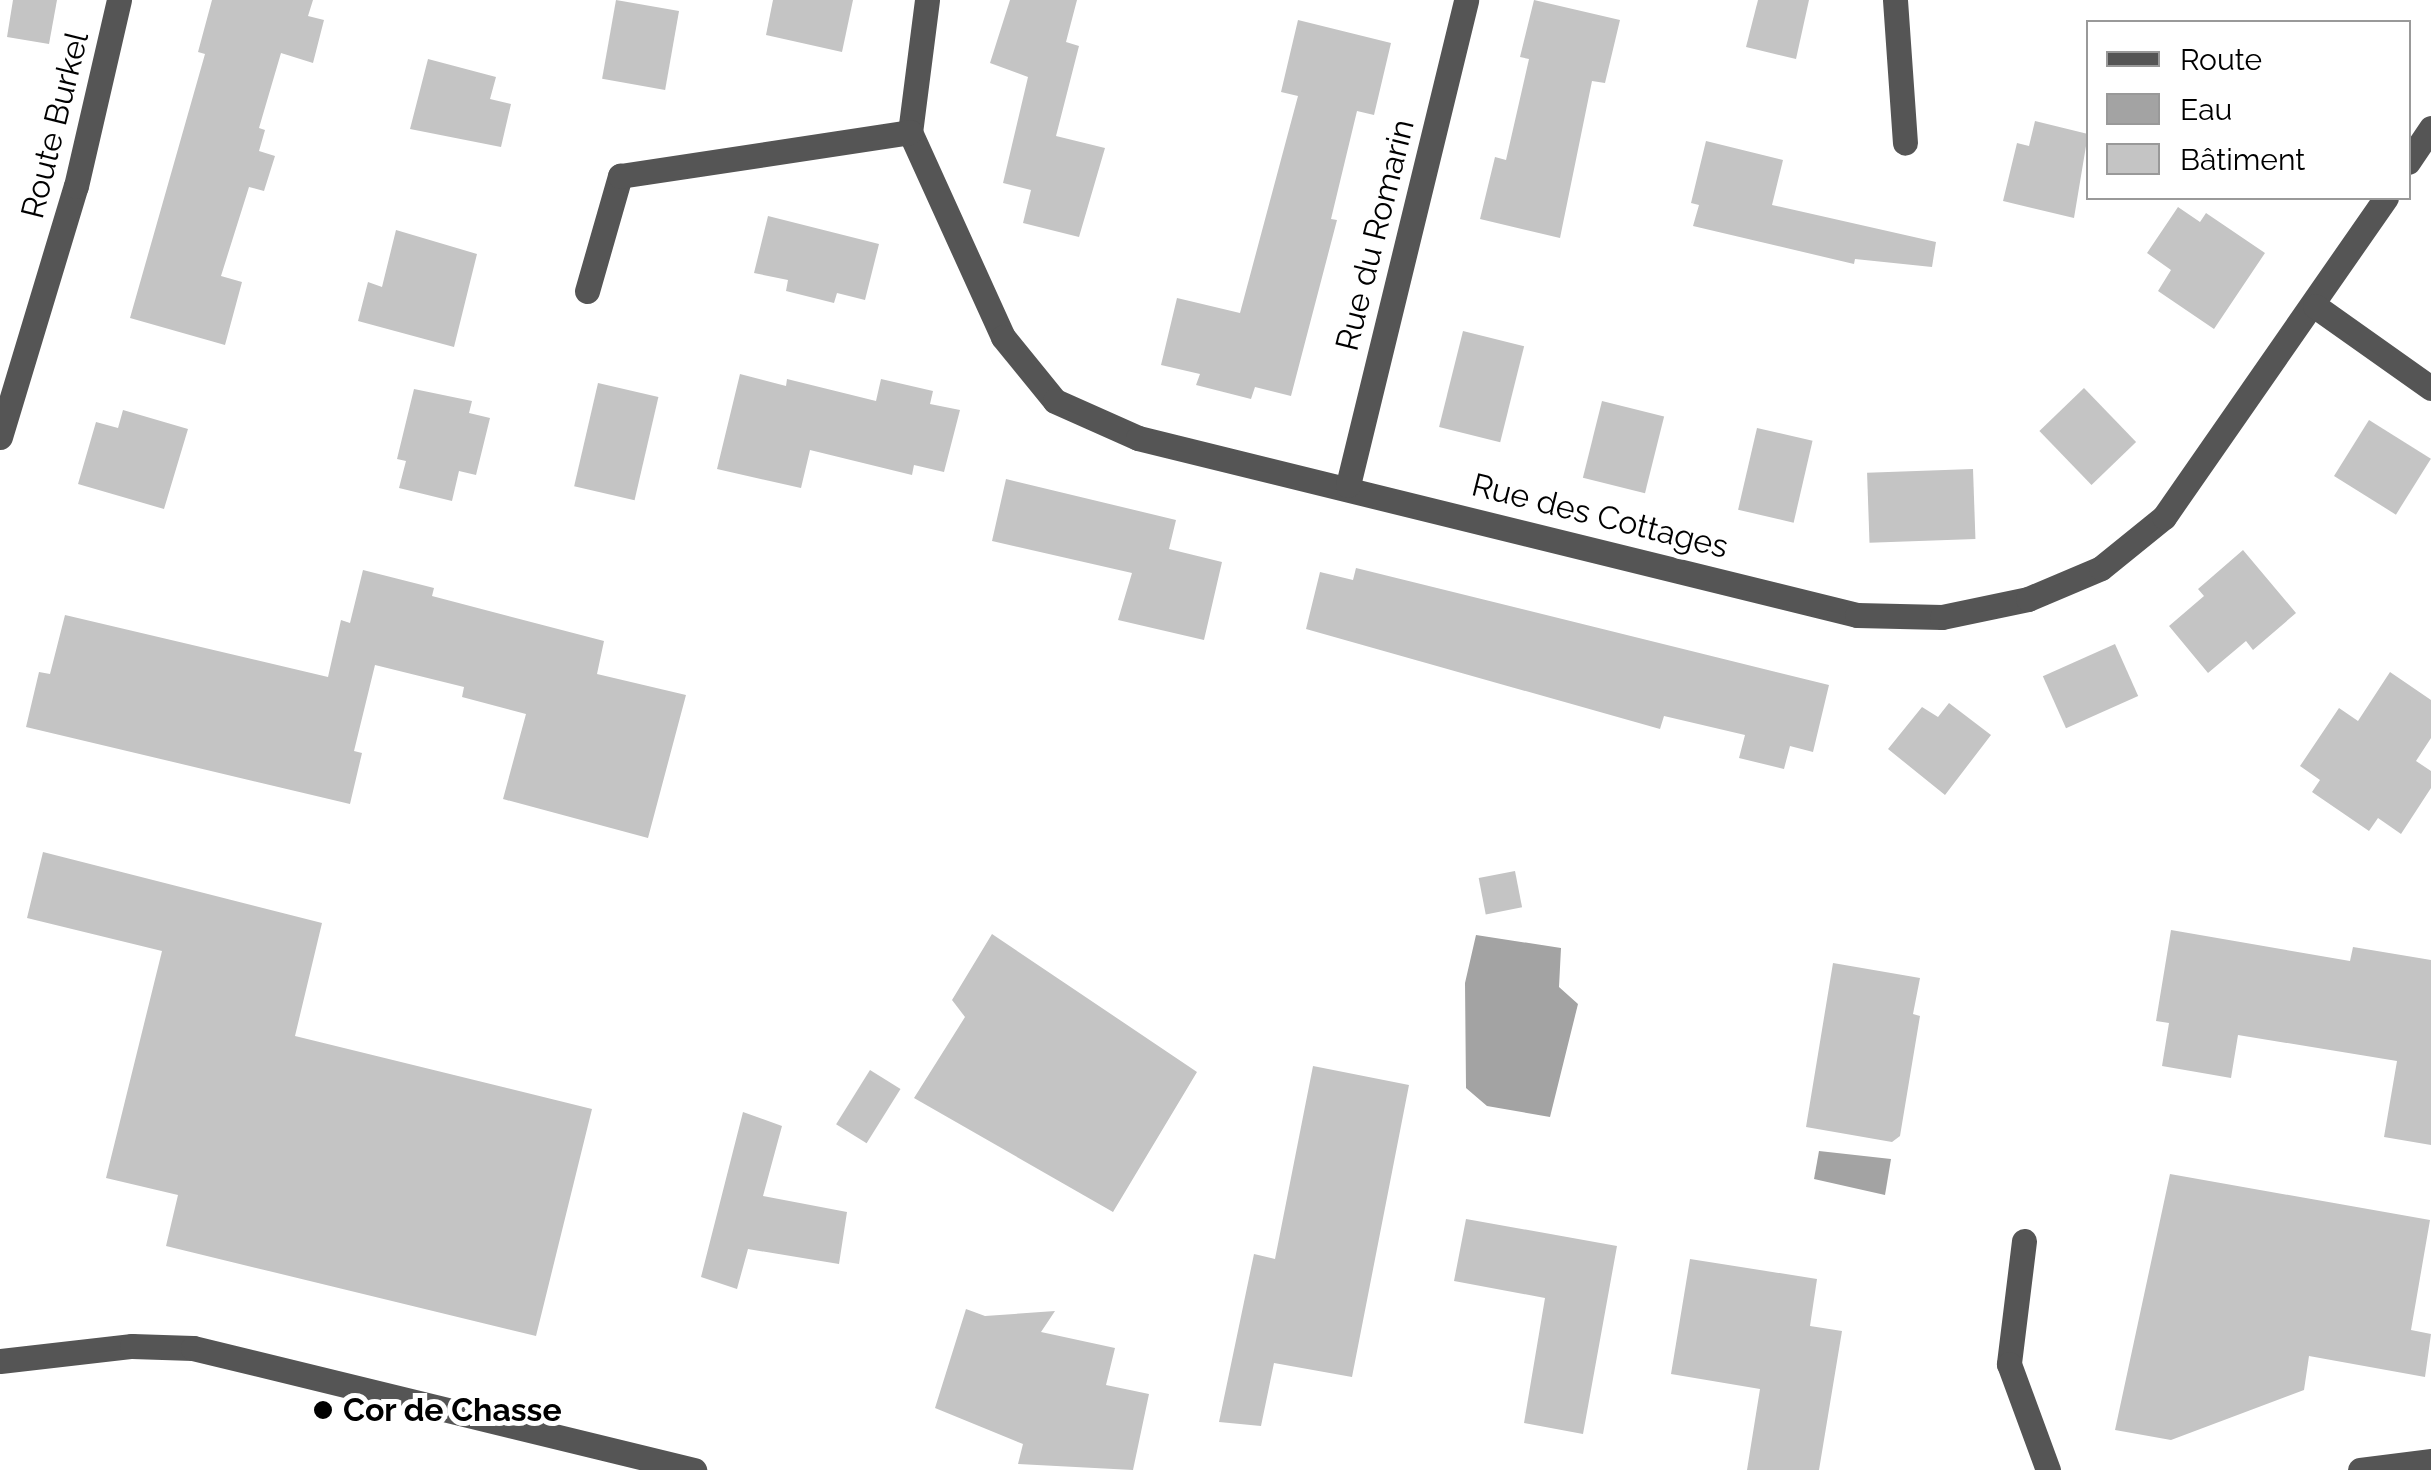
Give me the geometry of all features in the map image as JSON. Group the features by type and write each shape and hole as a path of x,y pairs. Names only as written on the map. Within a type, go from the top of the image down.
{"street":[{"name":"Route Burkel","path":"0,438 76,186 119,0"},
{"path":"587,291 620,176 910,132 927,0"},
{"name":"Rue du Romarin","path":"1348,485 1466,0"},
{"path":"1895,0 1905,143"},
{"path":"2411,158 2431,128"},
{"name":"Rue des Cottages","path":"910,132 1003,337 1054,401 1138,438 1348,485 1857,616 1942,617 2028,599 2100,568 2164,517 2315,306 2385,200"},
{"path":"2315,306 2431,388"},
{"path":"2024,1240 2008,1364 2048,1470"},
{"path":"0,1361 132,1346 193,1348 694,1470"},
{"path":"2360,1470 2431,1461"}],"water":[{"path":"1476,935 1561,948 1559,987 1578,1004 1550,1117 1487,1106 1466,1088 1465,983"},
{"path":"1819,1151 1891,1159 1885,1195 1814,1179"}],"building":[{"path":"13,0 57,0 49,44 7,37"},
{"path":"212,0 313,0 308,16 324,20 313,63 281,53 259,128 265,130 259,151 275,156 264,191 249,187 221,276 242,282 225,345 130,318 205,54 198,52"},
{"path":"616,0 679,11 665,90 602,79"},
{"path":"773,0 853,0 842,52 766,35"},
{"path":"1010,0 1077,0 1066,42 1079,46 1056,136 1105,148 1079,237 1023,223 1031,190 1003,183 1028,77 990,63"},
{"path":"1534,0 1620,20 1605,83 1592,81 1560,238 1480,219 1495,157 1506,160 1529,59 1520,57"},
{"path":"1758,0 1809,0 1796,59 1746,47"},
{"path":"1298,20 1391,43 1374,115 1357,111 1331,219 1337,220 1291,396 1255,387 1251,399 1196,385 1200,374 1161,365 1177,298 1240,313 1298,96 1281,92"},
{"path":"428,59 496,77 490,99 511,104 501,147 410,129"},
{"path":"2035,121 2086,134 2074,218 2003,201 2017,143 2029,146"},
{"path":"1706,141 1783,160 1772,205 1936,242 1932,267 1855,259 1854,264 1693,226 1699,205 1691,203"},
{"path":"2178,207 2200,222 2206,213 2265,253 2214,329 2158,291 2171,270 2147,253"},
{"path":"768,216 879,244 865,300 837,293 834,303 786,291 788,280 754,273"},
{"path":"396,230 477,254 454,347 358,321 368,282 382,287"},
{"path":"1463,331 1524,346 1500,442 1439,427"},
{"path":"740,374 786,386 787,379 876,401 881,379 933,391 930,404 960,410 944,472 914,465 912,475 810,450 801,488 717,469"},
{"path":"598,383 658,397 635,500 574,486"},
{"path":"2084,388 2136,442 2092,485 2039,431"},
{"path":"414,389 472,401 469,413 490,418 476,475 459,471 452,501 399,488 406,461 397,459"},
{"path":"1602,401 1664,416 1645,493 1583,478"},
{"path":"123,410 188,429 164,509 78,484 96,422 118,428"},
{"path":"2369,420 2431,459 2396,515 2334,476"},
{"path":"1757,428 1813,441 1794,523 1738,510"},
{"path":"1973,469 1975,539 1870,543 1867,473"},
{"path":"1006,479 1176,520 1169,549 1222,562 1204,640 1118,620 1132,573 992,541"},
{"path":"2243,550 2296,613 2253,650 2246,641 2208,673 2169,626 2204,596 2198,589"},
{"path":"1356,568 1829,685 1813,752 1790,746 1784,769 1739,758 1745,735 1664,716 1660,729 1306,629 1320,572 1353,580"},
{"path":"363,570 434,588 432,596 604,641 597,674 686,695 648,838 503,799 526,714 462,697 464,687 375,665 354,751 362,753 350,804 26,727 39,672 50,674 65,615 328,677 341,620 350,623"},
{"path":"2115,644 2138,696 2066,728 2043,676"},
{"path":"2390,672 2431,700 2431,738 2416,761 2431,771 2431,788 2401,834 2378,818 2369,831 2312,792 2320,780 2300,766 2339,708 2358,721"},
{"path":"1949,703 1991,735 1945,795 1888,749 1922,707 1938,717"},
{"path":"43,852 322,923 295,1036 592,1109 536,1336 166,1246 178,1195 106,1178 162,951 27,918"},
{"path":"1515,871 1522,907 1486,914 1479,878"},
{"path":"2171,930 2350,961 2353,947 2431,960 2431,1145 2384,1137 2397,1061 2238,1035 2231,1078 2162,1066 2169,1023 2156,1021"},
{"path":"992,934 1197,1072 1113,1212 914,1098 965,1017 952,1000"},
{"path":"1833,963 1920,978 1913,1014 1920,1016 1900,1136 1892,1142 1806,1127"},
{"path":"1313,1066 1409,1085 1352,1377 1274,1363 1261,1426 1219,1422 1254,1254 1275,1259"},
{"path":"870,1070 901,1089 867,1143 836,1124"},
{"path":"743,1112 782,1126 763,1196 847,1212 839,1264 748,1249 737,1289 701,1277"},
{"path":"2170,1174 2430,1220 2411,1330 2431,1334 2425,1377 2309,1356 2304,1390 2171,1440 2115,1430"},
{"path":"1466,1219 1617,1246 1583,1434 1524,1423 1545,1298 1454,1281"},
{"path":"1690,1259 1817,1279 1810,1326 1842,1331 1819,1470 1747,1470 1760,1389 1671,1374"},
{"path":"966,1309 985,1316 1055,1311 1041,1332 1115,1348 1106,1385 1149,1394 1133,1470 1018,1464 1023,1444 935,1408"}],"place":[{"name":"Cor de Chasse","path":"323,1410"}]}
